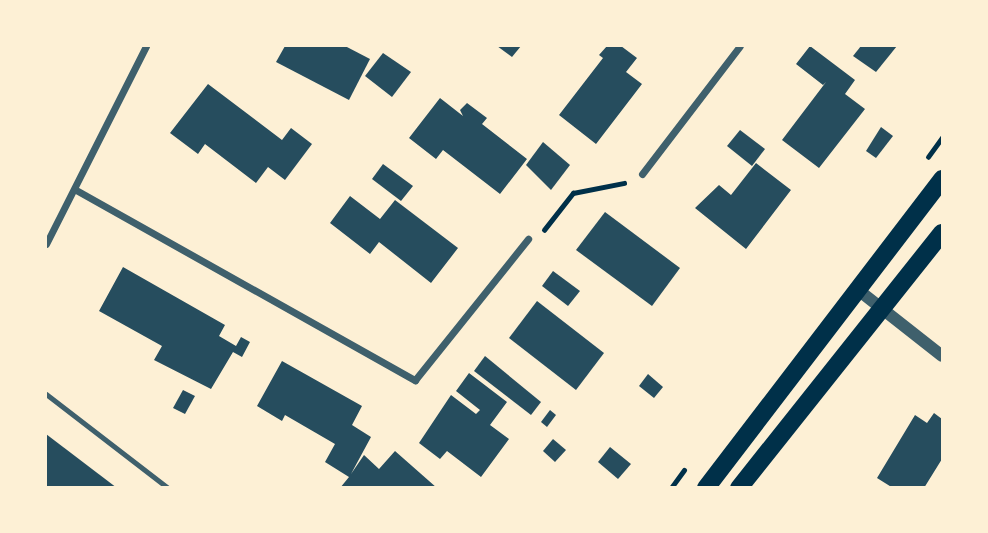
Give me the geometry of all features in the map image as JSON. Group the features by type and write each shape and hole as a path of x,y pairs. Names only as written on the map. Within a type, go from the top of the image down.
{"main road":[{"path":"706,488 943,179"},
{"path":"739,488 943,233"}],"street":[{"path":"46,243 76,190 146,46"},
{"path":"642,174 740,46"},
{"path":"76,190 415,380 528,239"},
{"path":"857,289 943,356"}],"lane":[{"path":"46,394 168,488"}],"path":[{"path":"528,239 546,229 573,193 621,184 642,174"}],"building":[{"path":"285,46 345,46 370,59 349,100 276,62"},
{"path":"497,46 521,46 512,57"},
{"path":"607,46 621,46 637,58 626,72 642,84 596,144 559,115 603,58 599,55"},
{"path":"810,46 855,80 845,94 865,109 819,168 782,140 826,82 823,85 796,64"},
{"path":"861,46 897,46 876,72 853,56"},
{"path":"383,53 411,72 392,97 365,76"},
{"path":"208,84 282,140 291,128 312,144 285,180 268,167 256,183 205,144 198,154 170,133"},
{"path":"440,98 463,116 460,110 467,103 487,118 482,124 527,159 500,194 443,150 436,159 409,138"},
{"path":"881,127 893,136 876,158 866,151"},
{"path":"740,130 765,149 752,166 727,146"},
{"path":"543,142 570,165 551,190 526,165"},
{"path":"756,163 791,190 746,249 695,208 719,185 731,195"},
{"path":"383,164 413,186 401,201 372,179"},
{"path":"350,196 380,219 395,200 458,248 431,283 379,242 370,254 330,223"},
{"path":"605,212 680,268 652,306 576,250"},
{"path":"123,267 225,325 219,336 236,346 241,337 250,342 242,357 233,352 211,389 154,360 162,346 99,311"},
{"path":"553,271 580,291 568,306 542,286"},
{"path":"537,301 604,353 576,390 509,338"},
{"path":"485,356 541,402 531,415 474,371"},
{"path":"282,361 362,406 352,425 371,437 351,474 364,455 379,469 395,451 437,488 340,488 349,477 325,462 335,444 285,415 282,421 257,406"},
{"path":"469,373 507,402 490,425 509,439 481,477 447,451 440,459 419,443 451,395 476,414 480,410 456,391"},
{"path":"648,374 663,387 654,398 639,386"},
{"path":"183,390 195,396 185,414 173,408"},
{"path":"550,410 556,415 547,427 541,422"},
{"path":"934,413 942,419 942,459 924,488 893,488 877,478 915,415 927,423"},
{"path":"46,434 117,488 46,488"},
{"path":"553,439 566,450 555,462 543,451"},
{"path":"610,447 631,464 618,479 598,462"}]}
